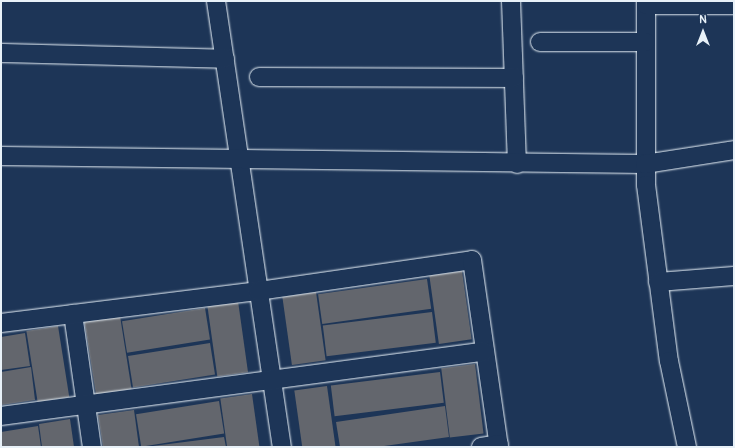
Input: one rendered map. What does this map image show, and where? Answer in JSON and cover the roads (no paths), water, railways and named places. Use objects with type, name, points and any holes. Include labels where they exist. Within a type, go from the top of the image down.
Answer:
[{"type":"street","points":[[216,1],[282,447]]},
{"type":"street","points":[[511,1],[517,164]]},
{"type":"street","points":[[687,447],[669,361],[658,282],[645,164],[646,3],[734,5]]},
{"type":"street","points":[[540,42],[646,42]]},
{"type":"street","points":[[1,53],[225,59]]},
{"type":"street","points":[[259,77],[514,78]]},
{"type":"street","points":[[1,156],[240,161],[645,164],[734,150]]},
{"type":"street","points":[[1,323],[258,290],[472,260],[499,446],[481,447]]},
{"type":"street","points":[[658,282],[734,276]]},
{"type":"street","points":[[72,314],[92,447]]},
{"type":"street","points":[[1,416],[485,351]]}]
